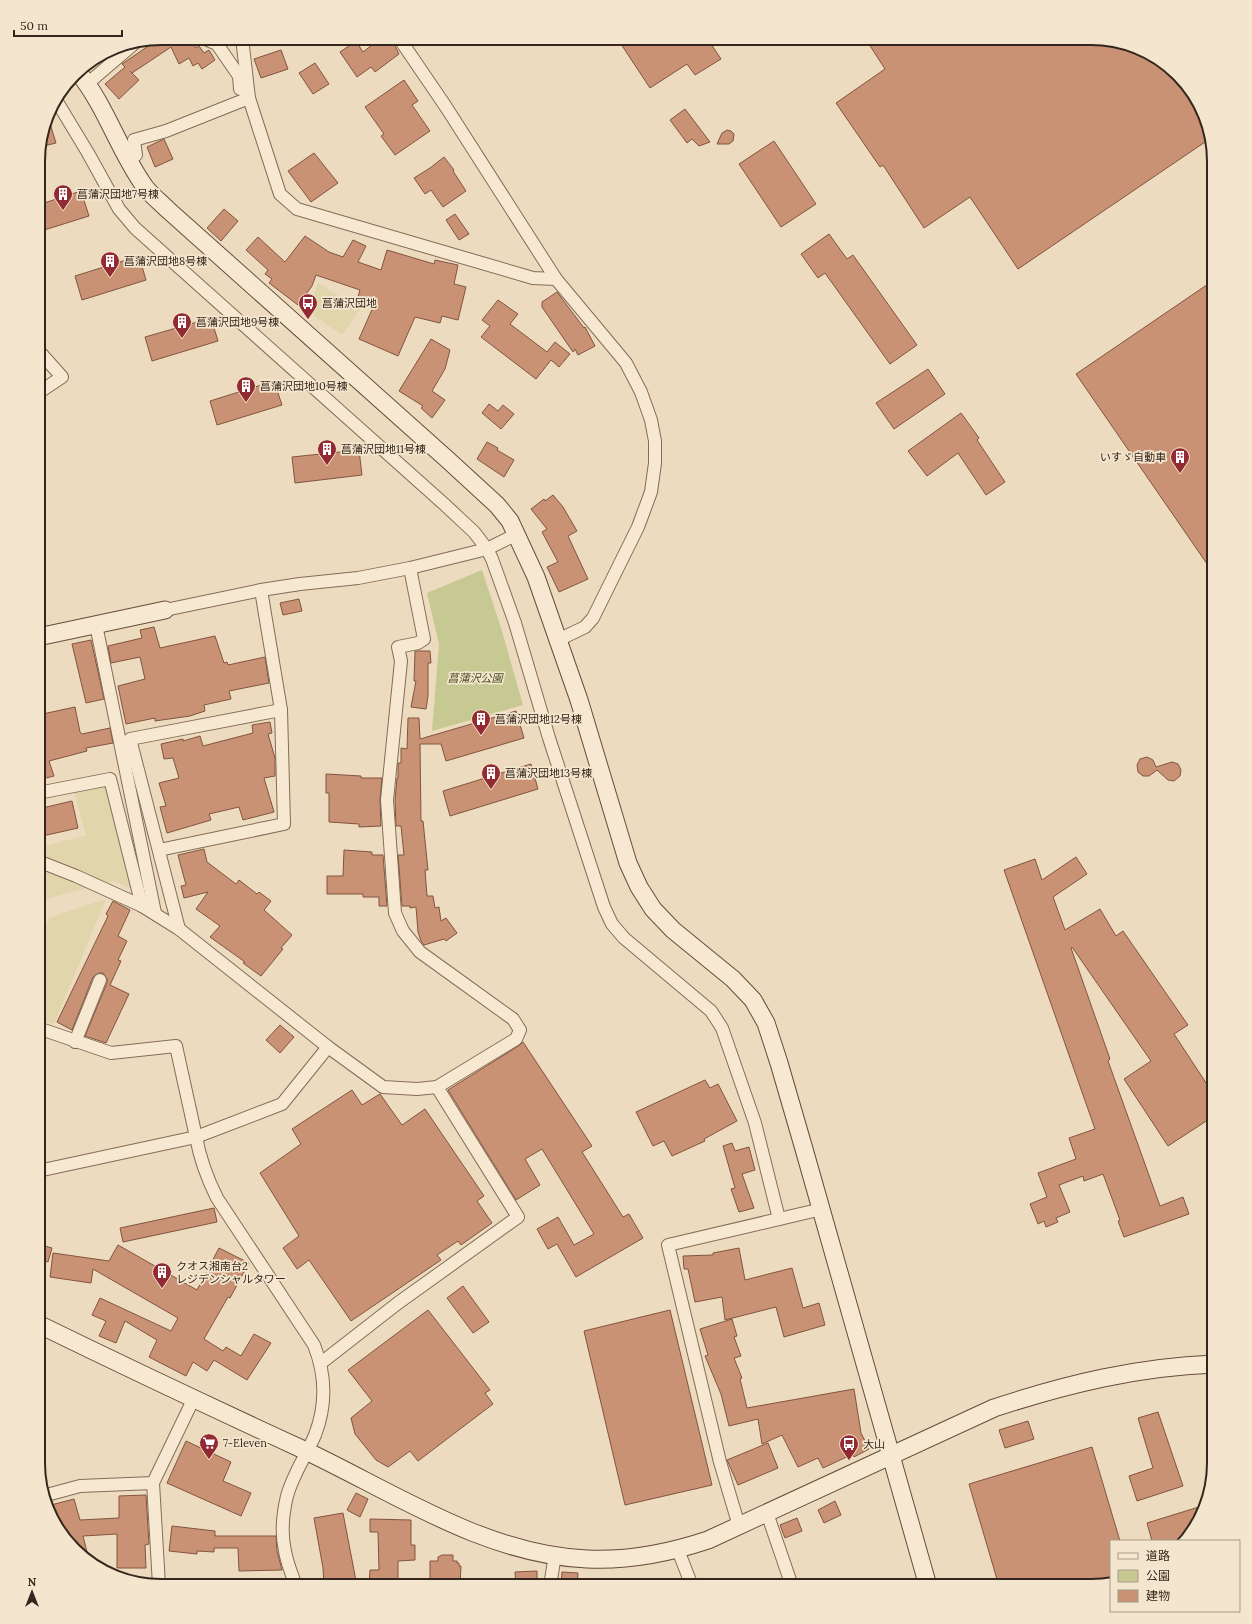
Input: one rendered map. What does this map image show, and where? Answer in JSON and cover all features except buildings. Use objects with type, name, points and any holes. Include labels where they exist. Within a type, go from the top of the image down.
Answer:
[{"type":"street","points":[[218,45],[239,76],[245,100],[280,194],[297,209],[533,278],[556,279]]},
{"type":"street","points":[[242,45],[245,100]]},
{"type":"street","points":[[404,45],[446,107],[556,279],[626,363],[641,392],[651,420],[655,441],[655,463],[651,492],[638,527],[593,618],[585,627],[558,640]]},
{"type":"street","points":[[121,52],[82,78],[146,187],[167,209],[497,505],[510,521],[517,534],[536,577],[579,700],[628,863],[639,887],[653,909],[673,930],[733,979],[753,1000],[766,1023],[780,1063],[926,1579]]},
{"type":"street","points":[[129,160],[136,155],[134,140],[166,131],[245,100]]},
{"type":"street","points":[[60,106],[119,210],[135,228],[444,504],[474,532],[487,549],[515,623],[549,738],[604,908],[612,924],[624,938],[711,1011],[722,1028],[755,1123],[779,1219]]},
{"type":"street","points":[[45,358],[62,377],[45,388]]},
{"type":"street","points":[[45,636],[261,590],[358,578],[410,568],[487,549],[517,534]]},
{"type":"street","points":[[45,864],[76,876],[155,913],[179,929],[328,1047],[383,1087],[417,1089],[437,1086],[516,1039],[520,1030],[513,1020],[420,952],[403,931],[395,912],[388,800],[401,661],[398,647],[418,643],[424,638],[410,568]]},
{"type":"street","points":[[159,850],[284,824],[281,710],[261,590]]},
{"type":"street","points":[[96,625],[155,913]]},
{"type":"street","points":[[179,929],[130,739],[281,710]]},
{"type":"street","points":[[45,792],[110,779],[142,906]]},
{"type":"street","points":[[75,1042],[100,980]]},
{"type":"street","points":[[45,1031],[111,1053],[176,1046],[203,1167],[217,1198],[314,1345],[321,1363],[323,1378],[320,1415],[314,1436],[295,1473],[287,1497],[283,1525],[284,1551],[294,1579]]},
{"type":"street","points":[[45,1169],[196,1137],[282,1104],[328,1047]]},
{"type":"street","points":[[321,1363],[398,1303],[518,1217],[437,1086]]},
{"type":"street","points":[[739,1526],[720,1462],[668,1245],[822,1209]]},
{"type":"street","points":[[45,1327],[193,1400],[306,1451],[456,1525],[524,1549],[555,1556],[587,1559],[634,1558],[678,1550],[708,1540],[994,1408],[1078,1383],[1114,1375],[1207,1365]]},
{"type":"street","points":[[158,1579],[153,1483],[193,1400]]},
{"type":"street","points":[[49,1494],[80,1486],[153,1483]]},
{"type":"street","points":[[767,1513],[790,1579]]},
{"type":"street","points":[[678,1550],[689,1579]]},
{"type":"street","points":[[551,1579],[555,1556]]},
{"type":"shaded area","points":[[318,283],[360,309],[342,335],[309,312]]},
{"type":"shaded area","points":[[107,782],[132,889],[114,881],[45,899],[45,846],[86,835],[73,788]]},
{"type":"shaded area","points":[[106,899],[54,1024],[45,1021],[45,929],[49,918]]},
{"type":"green space","name":"菖蒲沢公園","points":[[482,570],[502,631],[523,705],[432,731],[439,644],[427,593]]},
{"type":"place","name":"菖蒲沢団地7号棟","points":[[63,211]]},
{"type":"place","name":"菖蒲沢団地8号棟","points":[[110,278]]},
{"type":"place","name":"菖蒲沢団地","points":[[308,320]]},
{"type":"place","name":"菖蒲沢団地9号棟","points":[[182,339]]},
{"type":"place","name":"菖蒲沢団地10号棟","points":[[246,403]]},
{"type":"place","name":"菖蒲沢団地11号棟","points":[[327,466]]},
{"type":"place","name":"いすゞ自動車","points":[[1180,474]]},
{"type":"place","name":"菖蒲沢団地12号棟","points":[[481,736]]},
{"type":"place","name":"菖蒲沢団地13号棟","points":[[491,790]]},
{"type":"place","name":"クオス湘南台2 レジデンシャルタワー","points":[[162,1289]]},
{"type":"place","name":"7-Eleven","points":[[209,1460]]},
{"type":"place","name":"大山","points":[[849,1461]]}]
